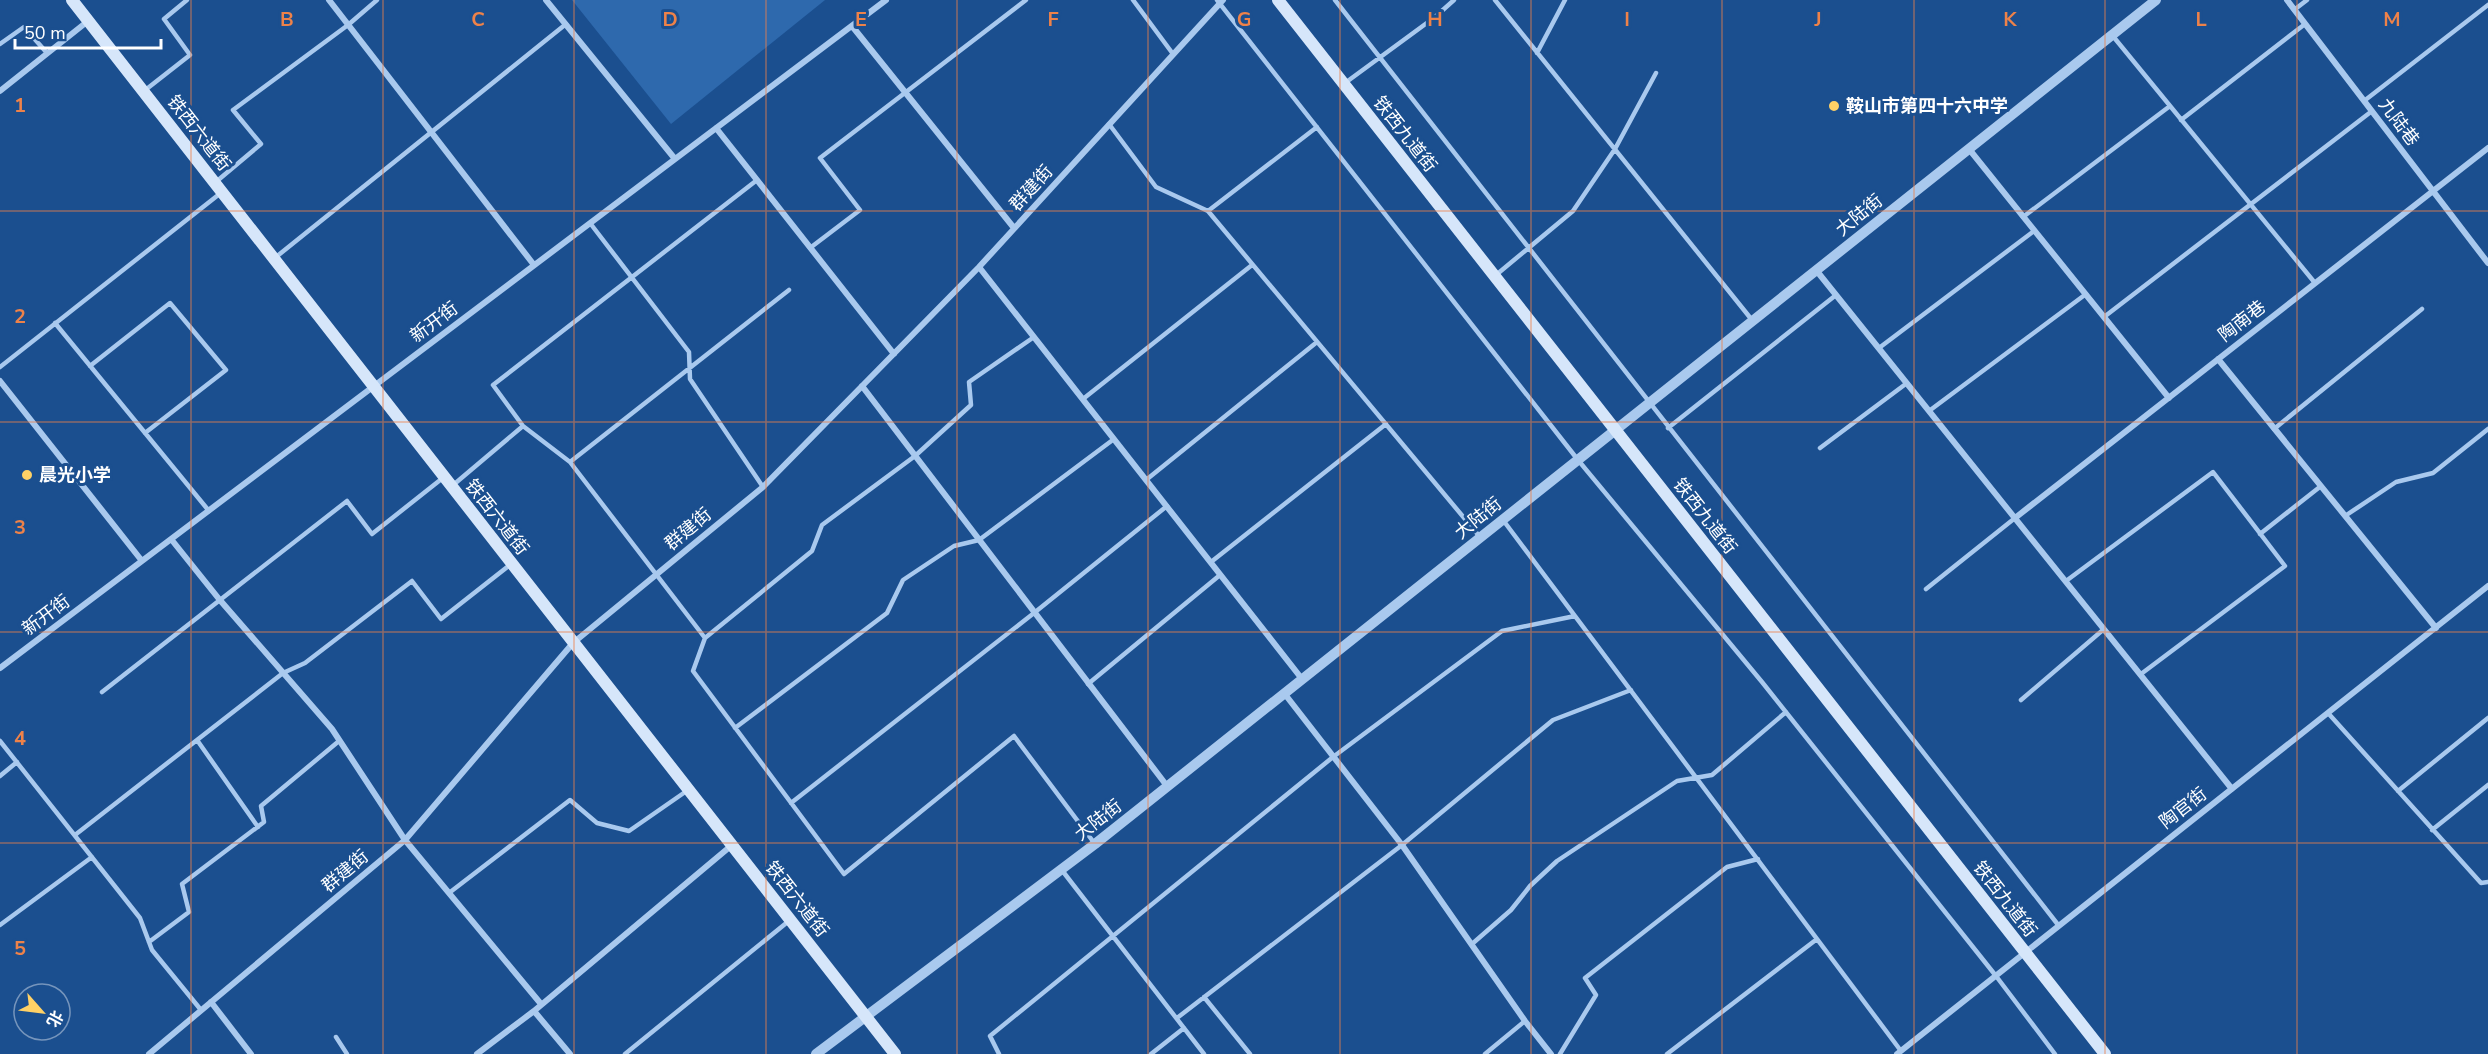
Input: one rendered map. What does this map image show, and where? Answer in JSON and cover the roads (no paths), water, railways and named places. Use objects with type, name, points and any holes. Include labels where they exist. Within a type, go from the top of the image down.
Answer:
[{"type":"main road","name":"铁西六道街","points":[[72,0],[895,1054]]},
{"type":"main road","name":"铁西九道街","points":[[1278,0],[2105,1054]]},
{"type":"street","points":[[329,0],[534,265]]},
{"type":"street","points":[[546,0],[675,159]]},
{"type":"street","name":"新开街","points":[[0,668],[886,0]]},
{"type":"street","name":"大陆街","points":[[816,1054],[1095,844],[2156,0]]},
{"type":"street","name":"九陆巷","points":[[2287,0],[2488,263]]},
{"type":"street","name":"群建街","points":[[149,1054],[405,840],[573,643],[763,487],[979,267],[1220,1]]},
{"type":"street","points":[[0,91],[88,21]]},
{"type":"street","points":[[852,26],[1014,228]]},
{"type":"street","points":[[716,128],[894,354]]},
{"type":"street","name":"陶南巷","points":[[2015,518],[2488,148]]},
{"type":"street","points":[[1969,149],[2169,398]]},
{"type":"street","points":[[979,267],[1302,679]]},
{"type":"street","points":[[1816,270],[2232,789]]},
{"type":"street","points":[[2218,359],[2436,628]]},
{"type":"street","points":[[0,381],[142,561]]},
{"type":"street","points":[[862,386],[1167,786]]},
{"type":"street","points":[[171,539],[339,741],[405,840],[541,1004]]},
{"type":"street","name":"陶官街","points":[[1899,1053],[2488,586]]},
{"type":"street","points":[[1284,693],[1402,845],[1525,1021],[1551,1054]]},
{"type":"street","points":[[477,1054],[534,1011],[732,845]]},
{"type":"street","points":[[211,1002],[251,1054]]},
{"type":"street","points":[[534,1011],[570,1054]]},
{"type":"lane","points":[[143,91],[190,55],[164,19],[187,0]]},
{"type":"lane","points":[[0,367],[218,188],[261,144],[233,110],[348,25],[377,0]]},
{"type":"lane","points":[[810,248],[860,210],[820,158],[1026,0]]},
{"type":"lane","points":[[1133,0],[1173,54]]},
{"type":"lane","points":[[1335,0],[2059,926]]},
{"type":"lane","points":[[1343,84],[1435,17],[1454,0]]},
{"type":"lane","points":[[1494,0],[1753,321]]},
{"type":"lane","points":[[1537,53],[1565,0]]},
{"type":"lane","points":[[2294,10],[2307,0]]},
{"type":"lane","points":[[1220,1],[1578,460],[1786,712],[1996,976],[2055,1054]]},
{"type":"lane","points":[[2364,101],[2488,5]]},
{"type":"lane","points":[[274,259],[566,24]]},
{"type":"lane","points":[[2181,120],[2305,24]]},
{"type":"lane","points":[[0,44],[24,27],[47,53]]},
{"type":"lane","points":[[2112,35],[2315,283]]},
{"type":"lane","points":[[1494,277],[1573,211],[1615,149],[1656,73]]},
{"type":"lane","points":[[2023,216],[2170,106]]},
{"type":"lane","points":[[2104,317],[2372,111]]},
{"type":"lane","points":[[1109,124],[1156,187],[1208,211],[1480,537]]},
{"type":"lane","points":[[1208,211],[1317,127]]},
{"type":"lane","points":[[705,638],[570,462],[523,426],[493,385],[757,180]]},
{"type":"lane","points":[[590,224],[689,352],[690,379],[763,487]]},
{"type":"lane","points":[[1879,348],[2034,231]]},
{"type":"lane","points":[[1083,399],[1252,265]]},
{"type":"lane","points":[[570,462],[789,290]]},
{"type":"lane","points":[[1929,411],[2086,294]]},
{"type":"lane","points":[[1668,428],[1836,295]]},
{"type":"lane","points":[[90,366],[170,303],[226,370],[145,433]]},
{"type":"lane","points":[[2274,429],[2422,309]]},
{"type":"lane","points":[[55,323],[209,511]]},
{"type":"lane","points":[[1034,337],[969,382],[971,405],[915,456],[822,525],[812,551],[705,638],[693,671],[843,874],[1014,736],[1095,844]]},
{"type":"lane","points":[[1146,480],[1317,342]]},
{"type":"lane","points":[[1820,448],[1907,383]]},
{"type":"lane","points":[[1210,562],[1386,424]]},
{"type":"lane","points":[[102,692],[347,501],[372,534],[448,482],[523,426]]},
{"type":"lane","points":[[2345,516],[2396,482],[2433,473],[2488,429]]},
{"type":"lane","points":[[735,728],[887,613],[903,580],[954,546],[979,540],[1114,439]]},
{"type":"lane","points":[[2066,580],[2213,472],[2285,566],[2141,674]]},
{"type":"lane","points":[[2260,534],[2321,486]]},
{"type":"lane","points":[[791,803],[1167,506]]},
{"type":"lane","points":[[1926,589],[2015,518]]},
{"type":"lane","points":[[1502,519],[1758,859],[1899,1053]]},
{"type":"lane","points":[[75,835],[283,673],[305,663],[412,581],[441,619],[511,564]]},
{"type":"lane","points":[[1088,684],[1220,575]]},
{"type":"lane","points":[[999,1054],[990,1036],[1333,757],[1502,631],[1575,616]]},
{"type":"lane","points":[[2021,700],[2104,629]]},
{"type":"lane","points":[[1177,1018],[1402,845],[1553,720],[1631,690]]},
{"type":"lane","points":[[1472,944],[1511,910],[1530,886],[1557,861],[1677,781],[1712,775],[1786,712]]},
{"type":"lane","points":[[2328,713],[2481,883],[2488,882]]},
{"type":"lane","points":[[2398,791],[2488,718]]},
{"type":"lane","points":[[197,740],[258,827]]},
{"type":"lane","points":[[0,741],[140,918],[152,950],[201,1010]]},
{"type":"lane","points":[[150,942],[189,912],[182,884],[264,822],[261,806],[339,741]]},
{"type":"lane","points":[[0,776],[17,762]]},
{"type":"lane","points":[[2432,830],[2488,785]]},
{"type":"lane","points":[[449,893],[570,800],[597,823],[629,831],[688,790]]},
{"type":"lane","points":[[0,925],[92,857]]},
{"type":"lane","points":[[1560,1054],[1596,996],[1585,978],[1727,867],[1758,859]]},
{"type":"lane","points":[[1061,869],[1204,1054]]},
{"type":"lane","points":[[625,1054],[790,920]]},
{"type":"lane","points":[[1666,1054],[1817,939]]},
{"type":"lane","points":[[1204,997],[1250,1054]]},
{"type":"lane","points":[[1485,1054],[1525,1021]]},
{"type":"lane","points":[[1151,1054],[1184,1028]]},
{"type":"lane","points":[[336,1037],[347,1054]]},
{"type":"place","name":"鞍山市第四十六中学","points":[[1834,106]]},
{"type":"place","name":"晨光小学","points":[[27,475]]}]
